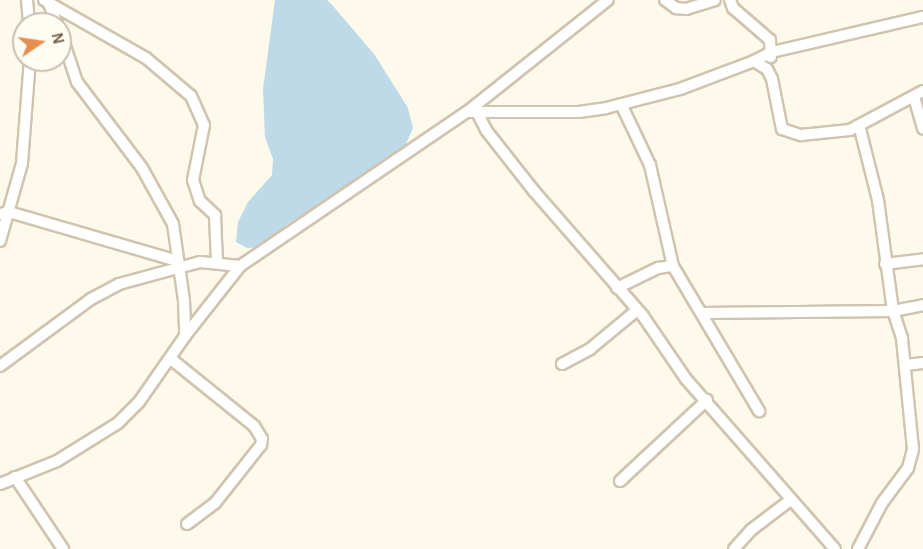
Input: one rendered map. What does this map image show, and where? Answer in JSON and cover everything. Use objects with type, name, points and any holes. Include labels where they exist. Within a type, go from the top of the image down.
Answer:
[{"type":"street","points":[[63,549],[5,478],[57,461],[118,423],[140,402],[185,336],[240,266],[472,112],[608,0]]},
{"type":"street","points":[[665,0],[676,8],[686,9],[715,0]]},
{"type":"street","points":[[730,0],[734,8],[770,40],[772,52],[767,69],[782,129],[801,135],[850,130],[918,94],[923,129]]},
{"type":"street","points":[[45,1],[146,58],[191,96],[204,125],[194,180],[200,201],[215,215],[217,262]]},
{"type":"street","points":[[472,112],[579,112],[621,104],[680,89],[772,52],[923,17]]},
{"type":"street","points":[[754,60],[767,69]]},
{"type":"street","points":[[72,65],[78,82],[142,168],[168,210],[179,265],[185,336]]},
{"type":"street","points":[[0,241],[5,213],[22,163],[29,72]]},
{"type":"street","points":[[621,104],[650,165],[673,266],[703,313],[740,383],[759,411]]},
{"type":"street","points":[[472,112],[637,310],[658,344],[789,501],[835,549]]},
{"type":"street","points":[[858,549],[882,503],[908,468],[918,449],[906,365],[885,264],[878,200],[859,125]]},
{"type":"street","points":[[5,213],[179,265]]},
{"type":"street","points":[[885,264],[923,260]]},
{"type":"street","points":[[0,366],[91,299],[119,284],[165,274],[179,265],[217,262],[240,266]]},
{"type":"street","points":[[617,288],[658,268],[673,266]]},
{"type":"street","points":[[165,274],[192,308],[205,311]]},
{"type":"street","points":[[703,313],[893,311],[923,305]]},
{"type":"street","points":[[562,364],[590,349],[637,310]]},
{"type":"street","points":[[171,358],[254,426],[262,439],[261,445],[214,503],[187,524]]},
{"type":"street","points":[[906,365],[923,363]]},
{"type":"street","points":[[620,481],[707,400]]},
{"type":"street","points":[[734,549],[751,530],[789,501]]},
{"type":"water","points":[[275,0],[327,0],[374,54],[408,108],[413,128],[405,146],[385,164],[289,223],[259,247],[247,248],[236,242],[238,222],[248,202],[272,175],[273,159],[265,137],[263,89]]}]
